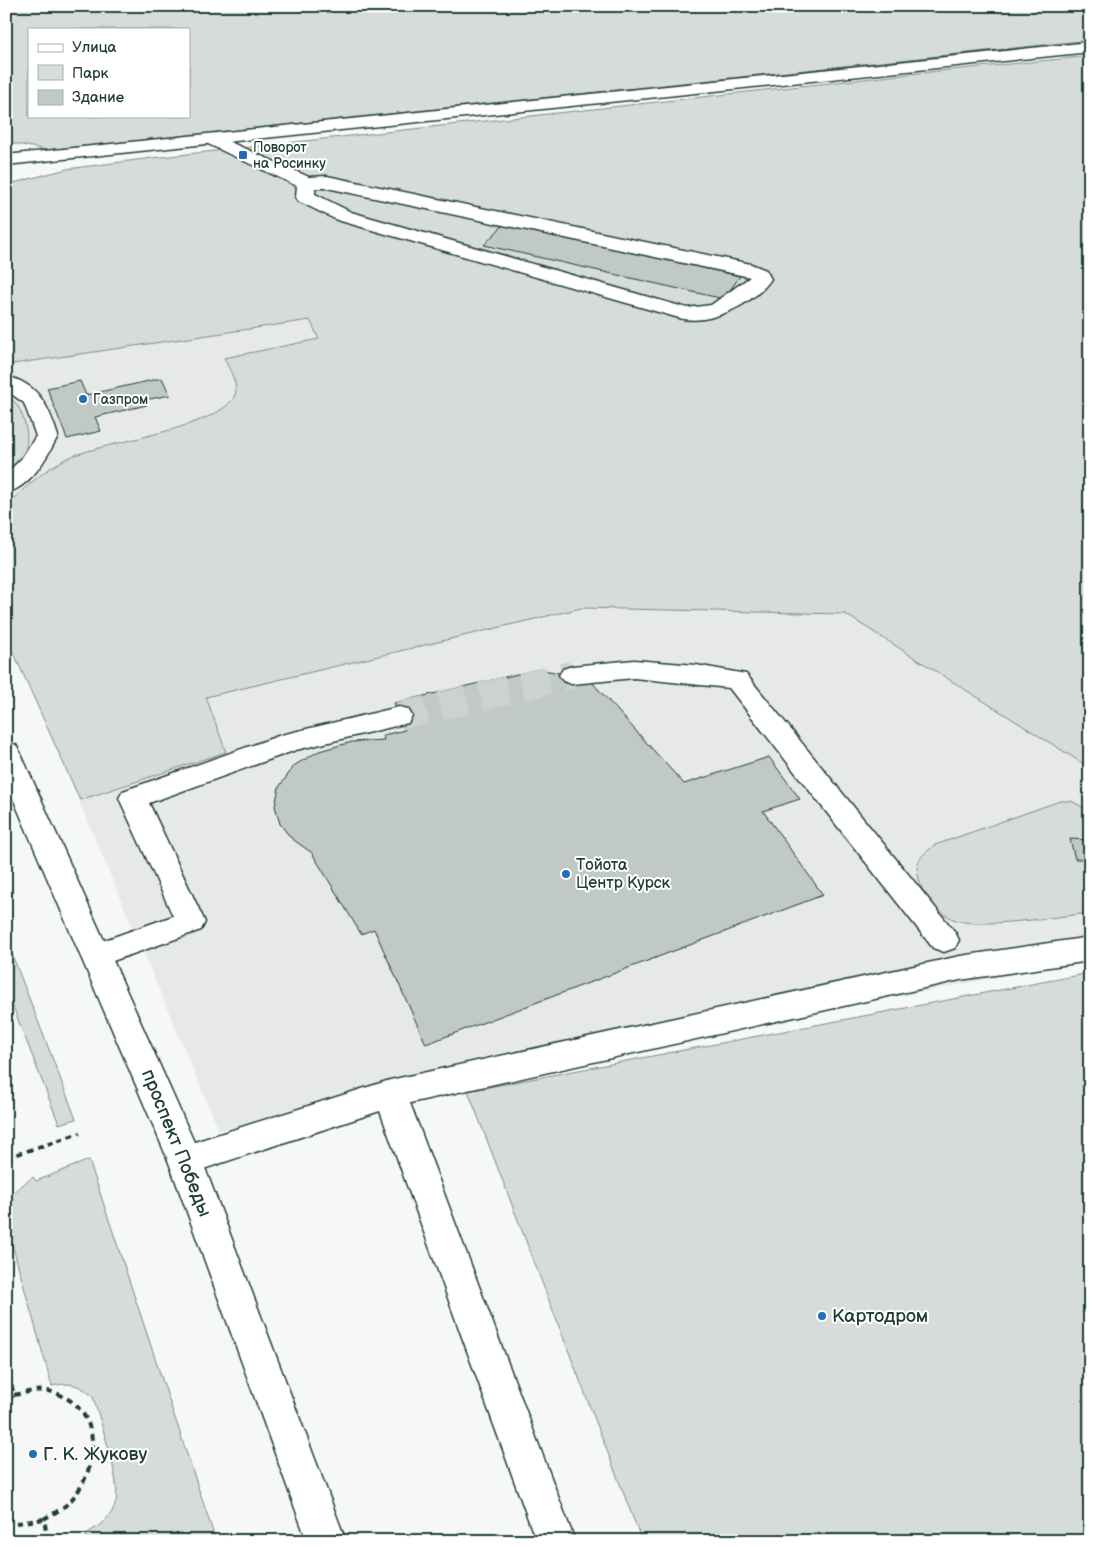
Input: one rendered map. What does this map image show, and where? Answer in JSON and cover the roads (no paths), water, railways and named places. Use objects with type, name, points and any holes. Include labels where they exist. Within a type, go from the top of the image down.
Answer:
[{"type":"main road","points":[[6,160],[1090,47]]},
{"type":"main road","points":[[212,139],[306,184],[327,182],[751,270],[758,274],[761,279],[718,311],[704,315],[686,314],[344,216],[305,197],[306,184]]},
{"type":"main road","points":[[6,382],[17,386],[34,399],[47,436],[36,457],[22,474],[6,486]]},
{"type":"main road","points":[[572,675],[592,671],[659,669],[737,680],[944,940]]},
{"type":"main road","points":[[96,954],[190,922],[133,798],[291,742],[399,716]]},
{"type":"main road","name":"проспект Победы","points":[[6,752],[42,830],[185,1160],[327,1541]]},
{"type":"main road","points":[[6,797],[42,830]]},
{"type":"main road","points":[[185,1160],[390,1094],[960,968],[1090,949]]},
{"type":"main road","points":[[390,1094],[556,1541]]},
{"type":"tunnel","points":[[399,716],[572,675]]},
{"type":"place","name":"Поворот на Росинку","points":[[243,155]]},
{"type":"place","name":"Газпром","points":[[83,399]]},
{"type":"place","name":"Тойота Центр Курск","points":[[566,874]]},
{"type":"place","name":"Картодром","points":[[822,1316]]},
{"type":"place","name":"Г. К. Жукову","points":[[33,1454]]}]
